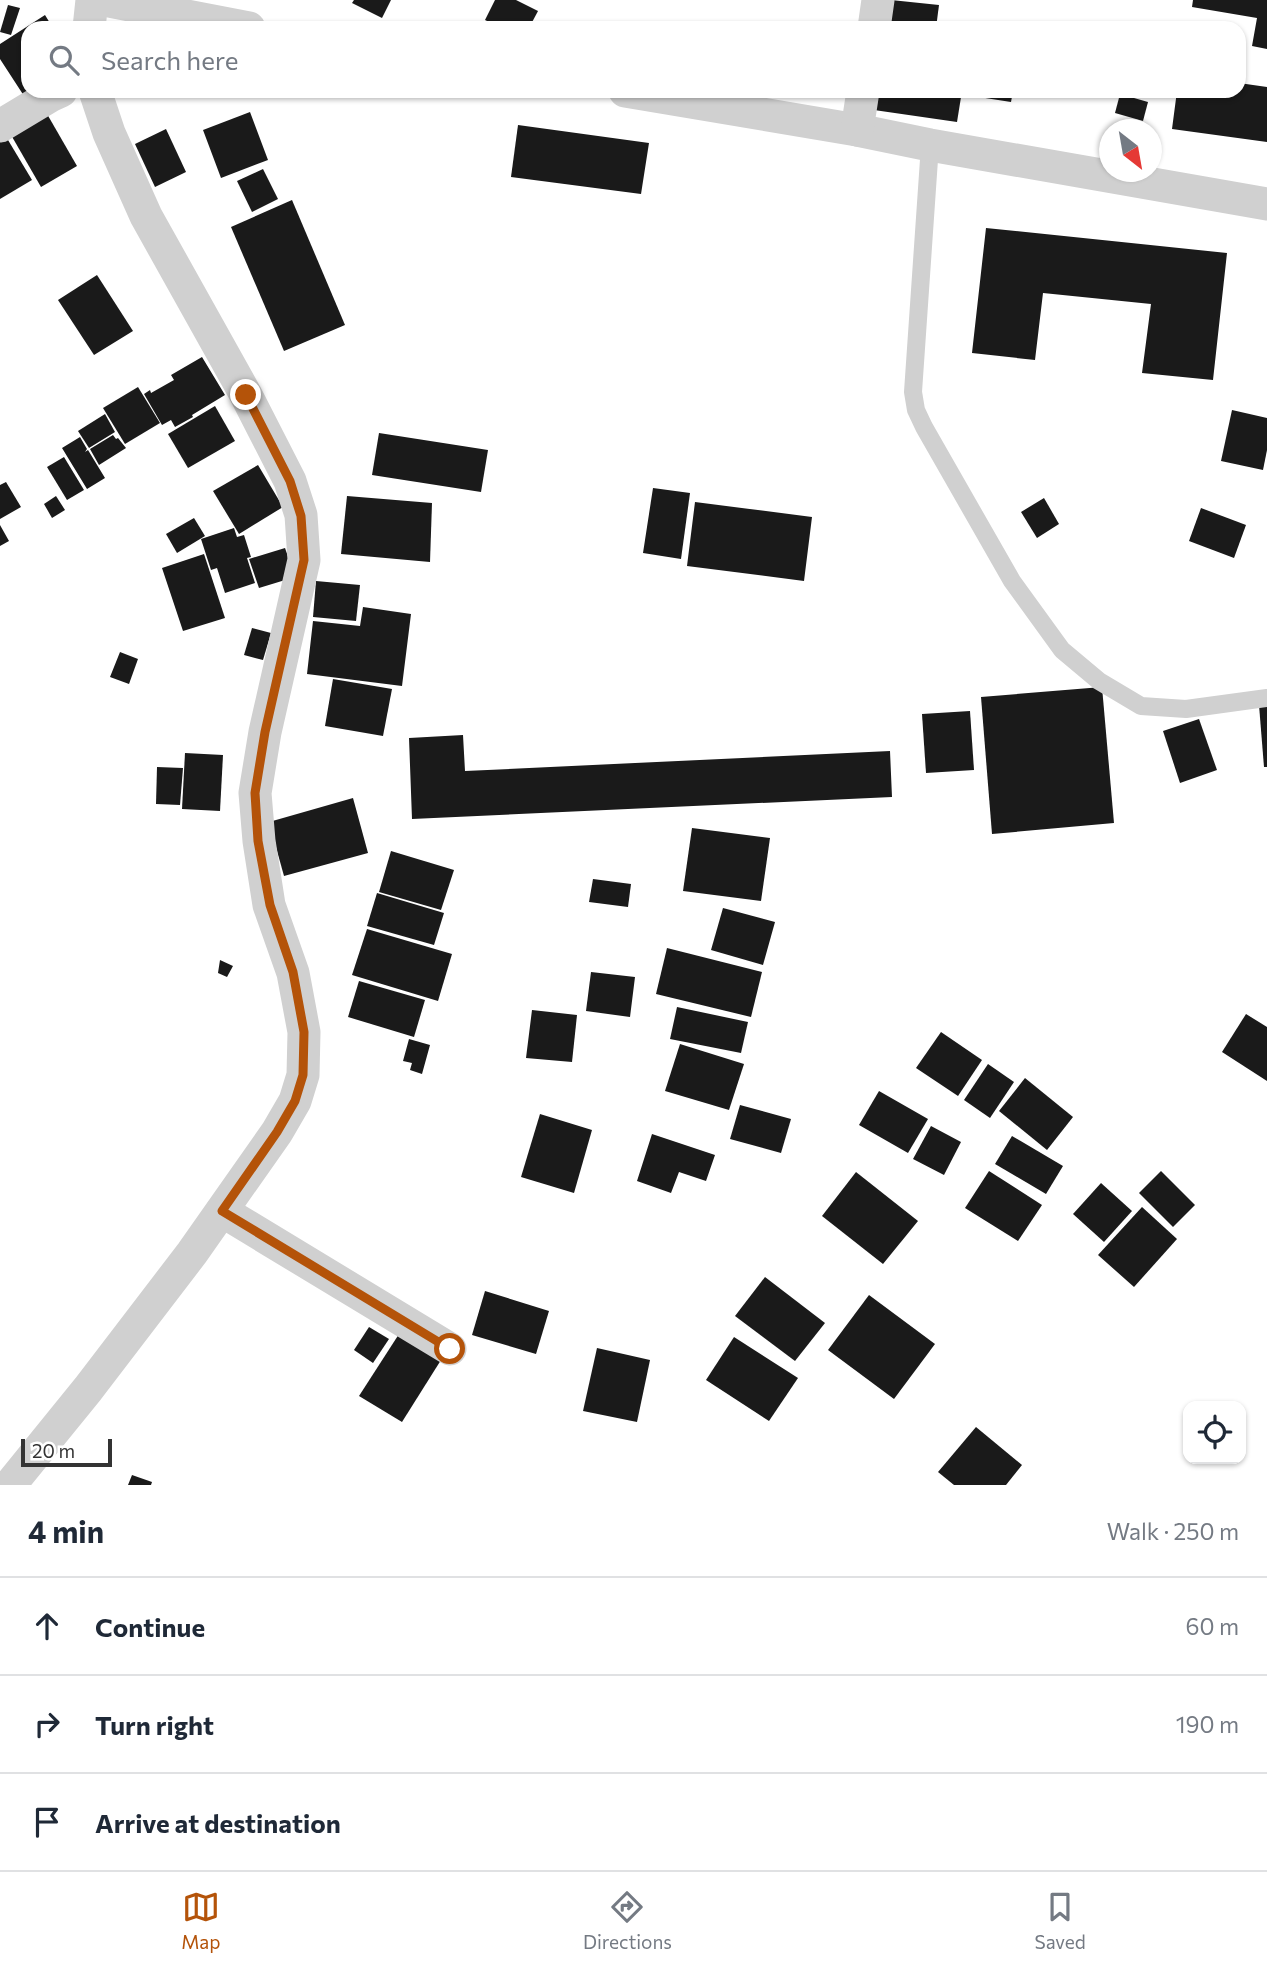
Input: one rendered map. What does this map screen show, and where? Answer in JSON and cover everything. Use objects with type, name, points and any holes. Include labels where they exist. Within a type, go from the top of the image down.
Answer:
[{"type":"street","points":[[90,21],[92,0]]},
{"type":"street","points":[[104,0],[213,21]]},
{"type":"street","points":[[874,21],[878,0]]},
{"type":"street","points":[[0,126],[47,98]]},
{"type":"street","points":[[10,1485],[88,1390],[192,1253],[277,1132],[295,1101],[303,1075],[304,1032],[293,972],[270,905],[258,841],[255,793],[265,732],[304,560],[301,516],[290,481],[246,395],[146,216],[109,133],[98,98]]},
{"type":"street","points":[[667,98],[1267,204]]},
{"type":"street","points":[[857,130],[862,98]]},
{"type":"street","points":[[222,1211],[450,1349]]},
{"type":"lane","points":[[930,145],[912,392],[924,427],[1012,581],[1062,650],[1099,681],[1141,706],[1186,709],[1267,698]]},
{"type":"building","points":[[354,0],[391,0],[382,18],[352,3]]},
{"type":"building","points":[[495,0],[516,0],[538,11],[533,21],[485,20]]},
{"type":"building","points":[[891,0],[939,5],[937,21],[888,21]]},
{"type":"building","points":[[1193,0],[1267,0],[1267,49],[1252,46],[1257,18],[1192,7]]},
{"type":"building","points":[[8,5],[20,8],[11,35],[0,32]]},
{"type":"building","points":[[45,15],[49,21],[36,21]]},
{"type":"building","points":[[21,30],[21,91],[0,59],[0,44]]},
{"type":"building","points":[[1246,84],[1267,87],[1267,142],[1172,129],[1176,98],[1246,98]]},
{"type":"building","points":[[876,98],[961,98],[957,122],[874,110]]},
{"type":"building","points":[[985,98],[1012,98],[1011,102]]},
{"type":"building","points":[[1119,98],[1148,102],[1144,119],[1115,113]]},
{"type":"building","points":[[43,107],[77,166],[41,187],[7,128]]},
{"type":"building","points":[[250,112],[268,160],[221,178],[203,130]]},
{"type":"building","points":[[518,125],[649,143],[641,194],[511,177]]},
{"type":"building","points":[[166,129],[186,172],[155,187],[135,144]]},
{"type":"building","points":[[2,130],[32,180],[0,199],[0,132]]},
{"type":"building","points":[[263,169],[278,199],[252,212],[237,181]]},
{"type":"building","points":[[292,200],[345,325],[284,351],[231,227]]},
{"type":"building","points":[[986,228],[1227,253],[1213,380],[1142,373],[1151,304],[1043,293],[1035,360],[972,353]]},
{"type":"building","points":[[97,275],[133,331],[94,355],[58,300]]},
{"type":"building","points":[[202,357],[225,395],[175,427],[171,420],[162,425],[144,394],[174,380],[171,375]]},
{"type":"building","points":[[138,387],[160,423],[125,444],[103,408]]},
{"type":"building","points":[[215,406],[235,441],[188,468],[168,434]]},
{"type":"building","points":[[1232,410],[1267,418],[1267,450],[1263,470],[1221,461]]},
{"type":"building","points":[[105,414],[115,432],[89,448],[78,431]]},
{"type":"building","points":[[379,433],[488,450],[481,492],[372,475]]},
{"type":"building","points":[[113,435],[126,448],[99,465],[90,449]]},
{"type":"building","points":[[80,437],[87,449],[85,452],[88,450],[105,478],[87,489],[62,448]]},
{"type":"building","points":[[64,457],[84,490],[67,500],[47,467]]},
{"type":"building","points":[[258,465],[283,507],[239,534],[213,491]]},
{"type":"building","points":[[6,482],[21,507],[0,519],[0,485]]},
{"type":"building","points":[[653,488],[690,493],[681,559],[643,553]]},
{"type":"building","points":[[56,496],[65,510],[52,518],[44,504]]},
{"type":"building","points":[[347,496],[432,503],[430,562],[341,554]]},
{"type":"building","points":[[1044,498],[1059,524],[1037,538],[1021,512]]},
{"type":"building","points":[[695,502],[812,517],[804,581],[687,566]]},
{"type":"building","points":[[1201,508],[1246,525],[1234,558],[1189,541]]},
{"type":"building","points":[[194,518],[205,536],[177,553],[166,534]]},
{"type":"building","points":[[0,525],[9,541],[0,546]]},
{"type":"building","points":[[234,528],[237,537],[244,535],[251,557],[247,558],[255,583],[225,593],[217,568],[211,570],[201,539]]},
{"type":"building","points":[[285,548],[295,577],[259,588],[249,559]]},
{"type":"building","points":[[204,554],[225,618],[183,631],[162,568]]},
{"type":"building","points":[[316,581],[360,585],[356,621],[313,617]]},
{"type":"building","points":[[363,607],[411,614],[402,686],[307,674],[313,621],[360,626]]},
{"type":"building","points":[[252,628],[271,633],[263,660],[244,655]]},
{"type":"building","points":[[120,652],[138,659],[129,684],[110,677]]},
{"type":"building","points":[[333,679],[392,689],[383,736],[325,726]]},
{"type":"building","points":[[1102,687],[1114,823],[992,834],[981,697]]},
{"type":"building","points":[[1267,704],[1267,767],[1264,767],[1259,705]]},
{"type":"building","points":[[970,711],[974,770],[926,773],[922,714]]},
{"type":"building","points":[[1199,719],[1217,770],[1180,783],[1163,731]]},
{"type":"building","points":[[463,735],[465,771],[890,751],[892,797],[412,819],[409,738]]},
{"type":"building","points":[[185,753],[223,755],[220,811],[182,809]]},
{"type":"building","points":[[157,767],[183,768],[180,805],[156,804]]},
{"type":"building","points":[[353,798],[368,853],[284,876],[269,822]]},
{"type":"building","points":[[692,828],[770,838],[761,901],[683,891]]},
{"type":"building","points":[[391,851],[454,870],[441,910],[379,892]]},
{"type":"building","points":[[593,879],[631,884],[628,907],[589,902]]},
{"type":"building","points":[[377,893],[444,913],[434,945],[367,926]]},
{"type":"building","points":[[723,908],[775,922],[763,965],[711,950]]},
{"type":"building","points":[[367,929],[452,954],[438,1001],[352,975]]},
{"type":"building","points":[[667,948],[762,972],[751,1017],[656,994]]},
{"type":"building","points":[[220,960],[233,966],[227,977],[218,973]]},
{"type":"building","points":[[591,972],[635,977],[630,1017],[586,1011]]},
{"type":"building","points":[[359,981],[425,1000],[414,1037],[348,1017]]},
{"type":"building","points":[[677,1007],[748,1022],[741,1053],[670,1039]]},
{"type":"building","points":[[532,1010],[577,1015],[572,1062],[526,1058]]},
{"type":"building","points":[[1246,1014],[1267,1027],[1267,1081],[1222,1052]]},
{"type":"building","points":[[941,1032],[982,1060],[958,1096],[916,1068]]},
{"type":"building","points":[[409,1039],[430,1045],[422,1074],[410,1070],[412,1063],[403,1061]]},
{"type":"building","points":[[680,1044],[744,1064],[729,1110],[665,1091]]},
{"type":"building","points":[[988,1064],[1014,1082],[990,1118],[964,1100]]},
{"type":"building","points":[[1025,1078],[1073,1117],[1047,1150],[999,1111]]},
{"type":"building","points":[[879,1091],[928,1119],[908,1153],[859,1125]]},
{"type":"building","points":[[740,1105],[791,1119],[781,1153],[730,1139]]},
{"type":"building","points":[[540,1114],[592,1130],[574,1193],[521,1177]]},
{"type":"building","points":[[931,1126],[961,1142],[944,1175],[913,1159]]},
{"type":"building","points":[[652,1134],[715,1155],[706,1181],[679,1172],[671,1193],[637,1181]]},
{"type":"building","points":[[1012,1136],[1063,1166],[1046,1194],[995,1164]]},
{"type":"building","points":[[989,1171],[1042,1205],[1018,1241],[965,1208]]},
{"type":"building","points":[[1161,1171],[1195,1205],[1173,1227],[1139,1193]]},
{"type":"building","points":[[856,1172],[918,1221],[883,1264],[822,1216]]},
{"type":"building","points":[[1101,1183],[1132,1211],[1104,1242],[1073,1214]]},
{"type":"building","points":[[1142,1207],[1177,1239],[1134,1287],[1098,1255]]},
{"type":"building","points":[[765,1277],[825,1323],[795,1361],[735,1316]]},
{"type":"building","points":[[485,1291],[549,1311],[536,1354],[472,1335]]},
{"type":"building","points":[[869,1295],[935,1344],[894,1399],[828,1350]]},
{"type":"building","points":[[369,1327],[389,1339],[373,1363],[354,1350]]},
{"type":"building","points":[[399,1334],[441,1360],[402,1422],[359,1396]]},
{"type":"building","points":[[734,1337],[798,1378],[769,1421],[706,1380]]},
{"type":"building","points":[[597,1348],[650,1360],[637,1422],[583,1411]]},
{"type":"building","points":[[976,1427],[1022,1465],[1006,1485],[954,1485],[938,1472]]},
{"type":"building","points":[[132,1475],[152,1482],[151,1485],[128,1485]]},
{"type":"route","points":[[246,395],[290,481],[301,516],[304,560],[265,732],[255,793],[258,841],[270,905],[293,972],[304,1032],[303,1075],[295,1101],[277,1132],[222,1211],[450,1349]]}]
